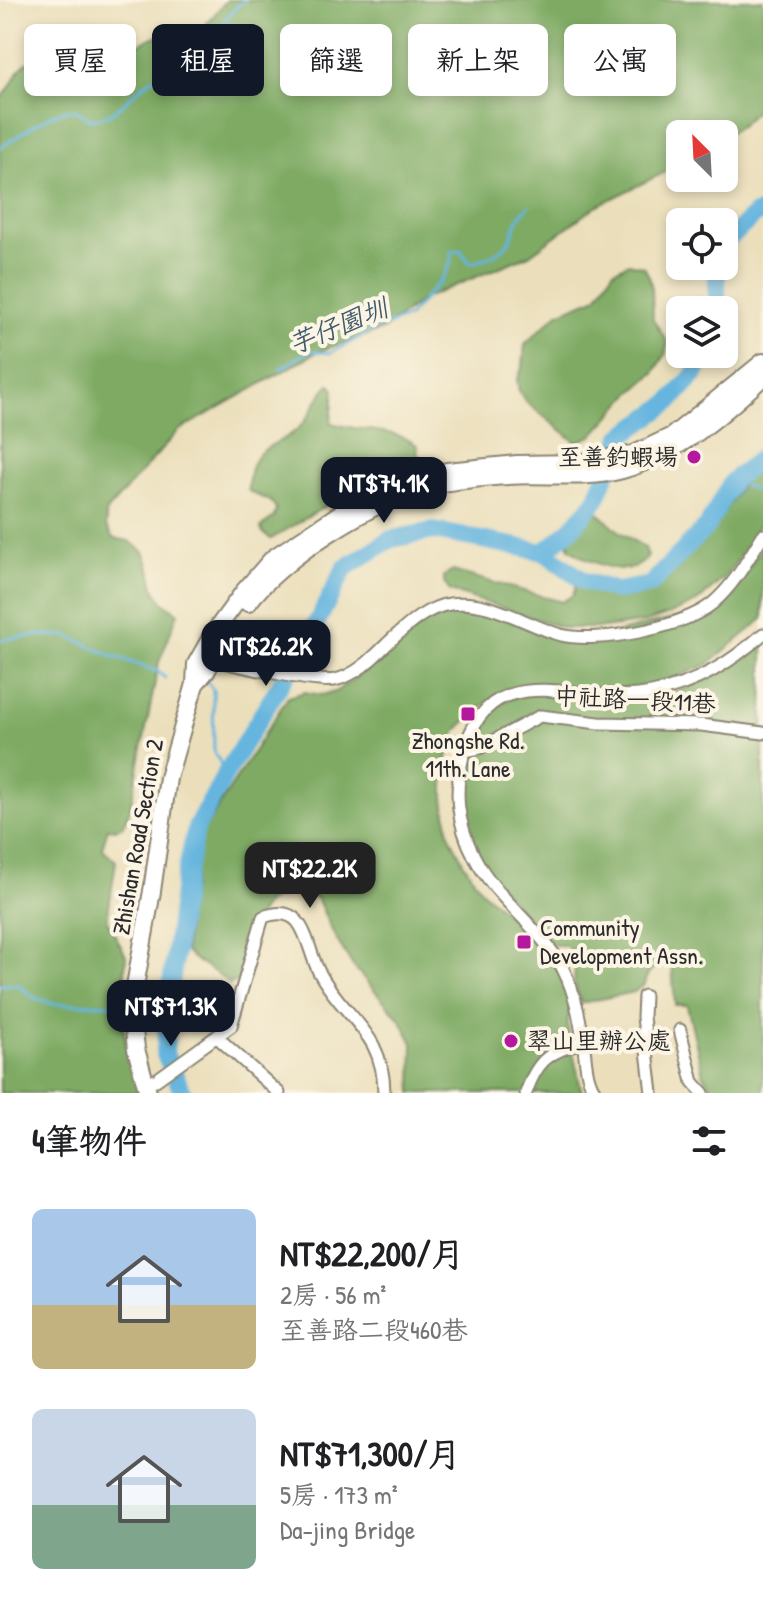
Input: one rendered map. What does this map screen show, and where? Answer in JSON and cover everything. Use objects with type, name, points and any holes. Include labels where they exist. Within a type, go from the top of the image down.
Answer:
[{"type":"street","points":[[619,464],[672,436],[763,362]]},
{"type":"street","points":[[619,464],[647,461],[681,444],[763,377]]},
{"type":"street","name":"Zhishan Road Section 2","points":[[150,1085],[136,1049],[133,1020],[135,986],[168,778],[195,684],[212,658],[213,634],[245,590],[273,558],[333,517],[386,488],[447,471],[517,464],[594,469],[619,464]]},
{"type":"street","points":[[212,658],[315,680],[334,681],[367,663],[409,624],[430,610],[449,604],[471,604],[491,609],[564,636],[625,634],[690,616],[711,605],[736,579],[763,535]]},
{"type":"street","points":[[596,1093],[588,1076],[574,994],[559,962],[488,878],[463,834],[457,805],[457,779],[471,727],[491,703],[516,691],[547,689],[618,696],[648,694],[701,679],[739,655],[763,634]]},
{"type":"street","name":"中社路一段11巷","points":[[464,751],[480,748],[540,716],[599,723],[760,729]]},
{"type":"street","points":[[150,1085],[231,1026],[263,917],[273,913],[289,915],[299,923],[319,973],[374,1042],[384,1072],[384,1093]]},
{"type":"street","points":[[644,996],[652,1093]]},
{"type":"street","points":[[680,1030],[693,1082],[703,1093]]},
{"type":"street","points":[[217,1037],[279,1093]]},
{"type":"street","points":[[526,1093],[531,1077],[549,1053],[584,1041]]},
{"type":"green space","points":[[227,0],[763,0],[763,104],[738,127],[738,120],[666,120],[666,172],[596,206],[529,255],[425,298],[382,330],[319,351],[178,431],[106,512],[106,526],[113,538],[129,541],[144,552],[156,592],[178,613],[159,662],[130,809],[123,826],[108,828],[102,848],[116,861],[107,920],[126,956],[122,1020],[130,1066],[141,1093],[0,1093],[0,99],[24,65],[24,96],[136,96],[136,46],[152,38],[152,96],[264,96],[264,24],[207,23]]},
{"type":"green space","points":[[629,263],[644,267],[652,289],[653,319],[666,340],[666,351],[654,373],[592,436],[576,442],[526,402],[517,380],[523,366],[525,344],[558,313],[597,297],[613,271]]},
{"type":"green space","points":[[330,384],[334,390],[331,423],[409,440],[418,446],[417,454],[429,465],[423,470],[354,489],[271,539],[262,532],[261,527],[274,517],[276,509],[270,501],[248,490],[254,461],[268,447],[296,431]]},
{"type":"green space","points":[[763,460],[763,517],[740,557],[725,577],[697,602],[670,614],[646,622],[603,628],[564,628],[450,591],[444,583],[444,576],[453,571],[562,602],[573,595],[576,585],[626,593],[648,589],[661,580],[710,529],[749,474]]},
{"type":"green space","points":[[594,509],[620,532],[645,548],[648,556],[641,564],[621,569],[610,567],[569,548],[569,537]]},
{"type":"green space","points":[[763,544],[763,619],[707,665],[656,685],[598,690],[524,687],[503,692],[478,709],[457,730],[450,746],[444,770],[449,834],[481,890],[537,941],[561,974],[571,1005],[567,1024],[582,1093],[412,1093],[413,1043],[400,1019],[353,966],[317,898],[296,893],[280,895],[268,903],[253,929],[239,981],[229,984],[185,951],[201,834],[288,697],[305,692],[321,695],[335,692],[376,663],[432,615],[449,609],[473,608],[562,639],[583,641],[709,610],[739,583]]},
{"type":"green space","points":[[763,641],[763,1093],[715,1093],[703,1074],[687,1005],[675,1005],[672,966],[667,963],[654,968],[644,985],[634,992],[581,1003],[574,981],[576,953],[564,945],[553,945],[511,900],[478,854],[468,829],[463,803],[464,773],[480,726],[490,712],[503,702],[536,694],[590,700],[640,699],[662,695],[703,681]]},
{"type":"waterway","points":[[0,148],[57,113],[73,110],[89,119],[99,118],[115,111],[151,80],[191,70],[203,57],[226,19],[245,0]]},
{"type":"waterway","name":"芋仔園圳","points":[[280,369],[310,351],[330,353],[374,330],[408,317],[442,279],[451,262],[451,252],[460,250],[470,263],[498,252],[507,245],[518,220],[529,206]]},
{"type":"waterway","points":[[738,230],[756,214],[763,212]]},
{"type":"waterway","points":[[717,280],[717,296]]},
{"type":"waterway","points":[[544,552],[572,528],[596,500],[622,436],[669,403],[698,368]]},
{"type":"waterway","points":[[183,1093],[165,1054],[184,884],[196,828],[307,641],[345,568],[391,539],[434,531],[544,552],[584,581],[617,591],[650,585],[707,526],[733,480],[763,456]]},
{"type":"waterway","points":[[733,480],[763,494]]},
{"type":"waterway","points":[[0,640],[36,635],[68,636],[157,671],[165,678]]},
{"type":"waterway","points":[[207,681],[213,690],[214,752],[226,773]]},
{"type":"waterway","points":[[0,985],[18,985],[35,998],[54,1004],[126,1004]]},
{"type":"waterway","points":[[141,1008],[167,1015]]},
{"type":"place","name":"至善釣蝦場","points":[[694,457]]},
{"type":"place","name":"Zhongshe Rd. 11th. Lane","points":[[468,714]]},
{"type":"place","name":"Community Development Assn.","points":[[524,942]]},
{"type":"place","name":"翠山里辦公處","points":[[511,1041]]}]
